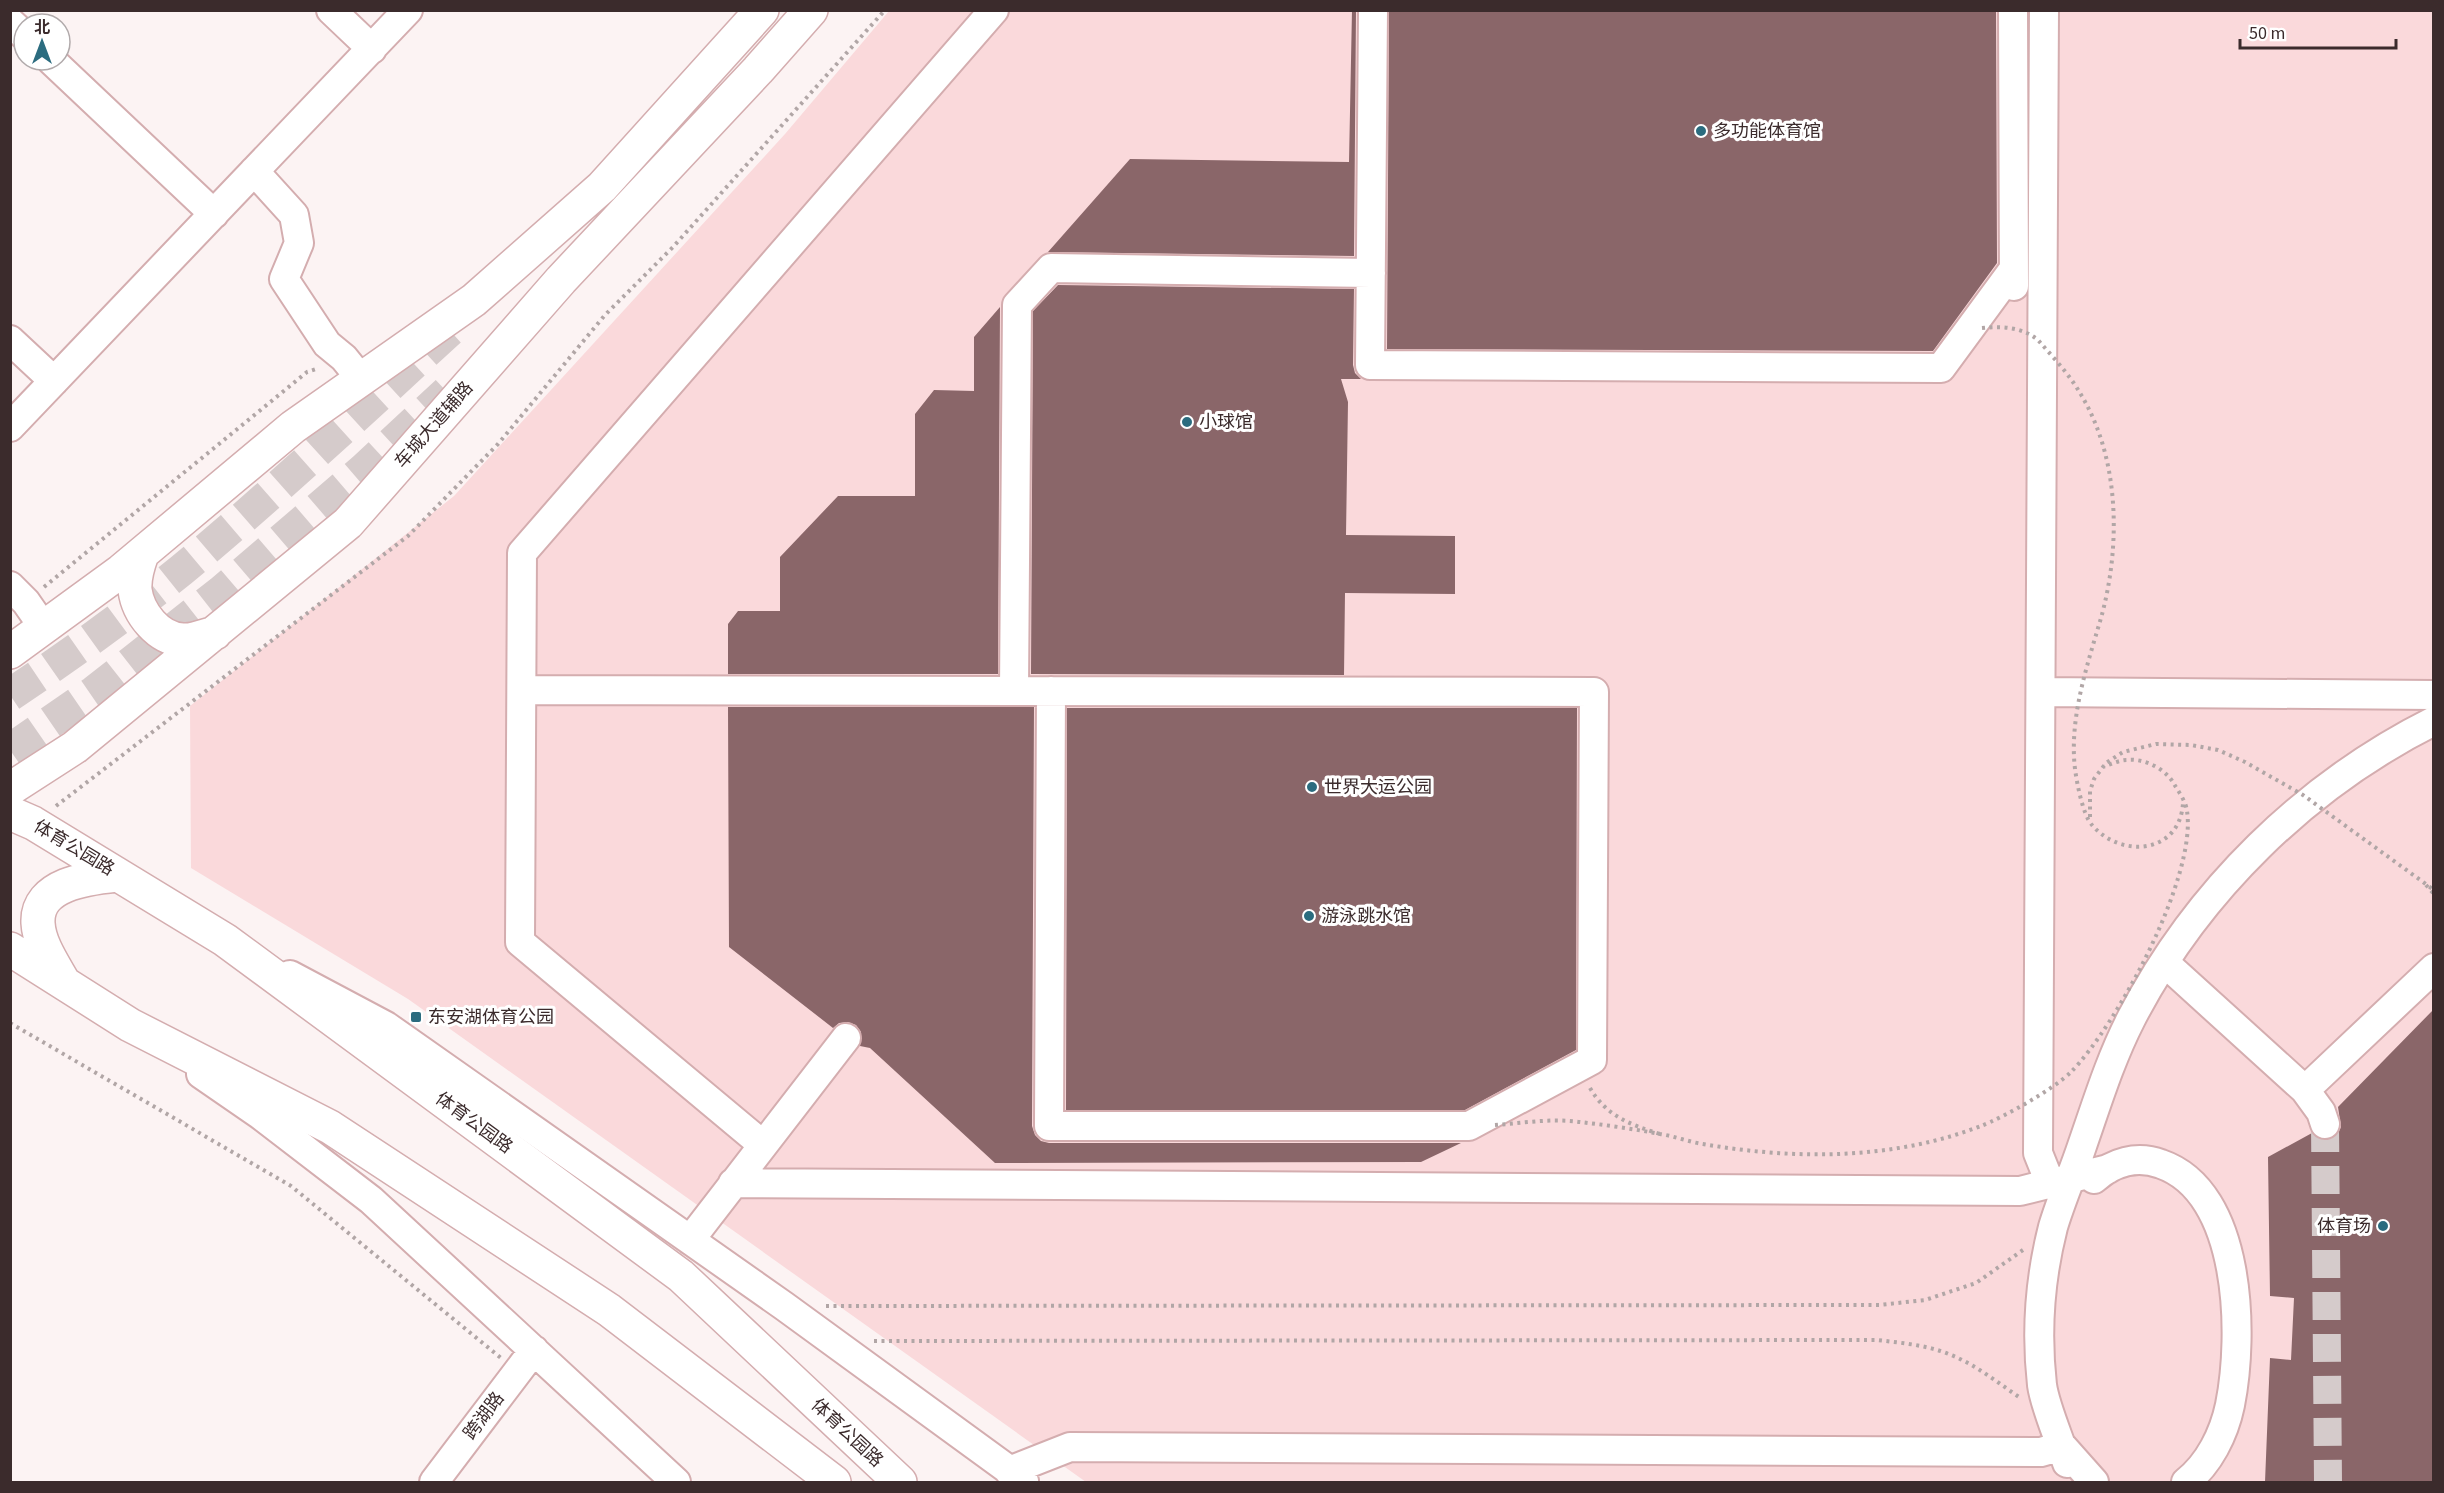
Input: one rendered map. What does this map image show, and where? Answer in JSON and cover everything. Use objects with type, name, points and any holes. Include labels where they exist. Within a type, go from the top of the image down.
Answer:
[{"type":"main road","points":[[10,652],[27,605],[142,554],[293,427],[352,369],[474,300],[602,188],[762,10]]},
{"type":"main road","name":"车城大道辅路","points":[[10,789],[75,747],[348,523],[561,280],[758,70],[811,10]]},
{"type":"main road","points":[[142,554],[136,574],[135,591],[150,624],[162,633],[184,640],[215,633]]},
{"type":"main road","name":"体育公园路","points":[[22,818],[225,940],[681,1276],[900,1482]]},
{"type":"main road","points":[[64,983],[42,939],[38,921],[42,905],[56,890],[85,878],[118,875]]},
{"type":"main road","points":[[10,949],[130,1025],[330,1127],[609,1310],[834,1482]]},
{"type":"street","points":[[331,10],[372,49]]},
{"type":"street","points":[[10,427],[408,10]]},
{"type":"street","points":[[763,1145],[520,942],[522,553],[994,10]]},
{"type":"street","points":[[1373,10],[1370,365],[1941,368],[2014,278],[2013,10]]},
{"type":"street","points":[[2044,10],[2038,1153],[2061,1180]]},
{"type":"street","points":[[64,72],[214,213]]},
{"type":"street","points":[[255,171],[294,214],[300,243],[285,279],[327,344],[352,369]]},
{"type":"street","points":[[1014,691],[1017,305],[1051,268],[1371,273]]},
{"type":"street","points":[[10,340],[54,381]]},
{"type":"street","points":[[522,690],[1594,692],[1592,1060],[1468,1126],[1049,1126],[1051,691]]},
{"type":"street","points":[[2041,692],[2433,695]]},
{"type":"street","points":[[2074,1482],[2042,1387],[2039,1327],[2043,1272],[2061,1180],[2083,1144],[2100,1090],[2132,1019],[2165,963],[2218,889],[2272,832],[2333,782],[2398,739],[2433,721]]},
{"type":"street","points":[[225,940],[386,1026],[784,1306],[1018,1477],[1070,1447],[2042,1452],[2062,1446]]},
{"type":"street","points":[[2165,963],[2305,1090],[2325,1124]]},
{"type":"street","points":[[2305,1090],[2433,968]]},
{"type":"street","points":[[130,1025],[259,1114],[371,1200],[526,1361],[676,1482]]},
{"type":"street","points":[[690,1240],[846,1038]]},
{"type":"street","points":[[2083,1144],[2084,1159],[2088,1166],[2108,1169]]},
{"type":"street","points":[[734,1183],[2020,1191],[2108,1169],[2126,1161],[2148,1159],[2170,1167],[2188,1179],[2203,1195],[2220,1228],[2230,1262],[2235,1306],[2235,1357],[2230,1406],[2216,1443],[2199,1472],[2186,1482]]},
{"type":"street","points":[[2054,1225],[2080,1191],[2108,1169]]},
{"type":"street","name":"跨湖路","points":[[434,1482],[526,1361]]},
{"type":"street","points":[[2062,1446],[2094,1482]]},
{"type":"path","points":[[22,818],[408,536],[498,444],[605,315],[673,247],[885,10]]},
{"type":"path","points":[[1982,328],[1998,326],[2014,329],[2030,334],[2038,340],[2080,392],[2096,423],[2108,465],[2113,538],[2110,578],[2082,681],[2074,741],[2075,769],[2081,799],[2091,824],[2111,842],[2142,847],[2163,841],[2174,829],[2182,814],[2183,802]]},
{"type":"path","points":[[27,605],[307,372],[352,369]]},
{"type":"path","points":[[2091,824],[2090,791],[2094,779],[2103,766],[2123,752],[2156,744],[2191,745],[2218,750],[2245,762],[2303,795],[2433,890]]},
{"type":"path","points":[[1586,1080],[1594,1094],[1626,1124],[1702,1144],[1804,1154],[1843,1154],[1898,1149],[1982,1126],[2024,1104],[2069,1074],[2091,1049],[2143,966],[2179,875],[2186,841],[2187,810],[2170,776],[2146,762],[2128,759],[2103,766]]},
{"type":"path","points":[[2426,885],[2433,894]]},
{"type":"path","points":[[10,1023],[291,1186],[526,1361]]},
{"type":"path","points":[[1495,1125],[1546,1120],[1578,1122],[1660,1134]]},
{"type":"path","points":[[784,1306],[1879,1305],[1925,1300],[1976,1283],[2054,1225]]},
{"type":"path","points":[[831,1342],[1877,1340],[1912,1344],[1950,1354],[1981,1370],[2020,1397],[2027,1406]]},
{"type":"shaded area","name":"世界大运公园","points":[[889,11],[2433,11],[2433,1482],[1086,1482],[408,999],[191,868],[190,706],[454,496],[785,134]]},
{"type":"building","points":[[1352,10],[1356,10],[1354,256],[1048,252],[1130,159],[1349,162]]},
{"type":"building","points":[[1389,10],[1996,10],[1997,263],[1933,351],[1387,349]]},
{"type":"building","points":[[1058,285],[1354,289],[1353,365],[1355,373],[1361,379],[1341,379],[1348,402],[1346,535],[1455,536],[1455,594],[1345,593],[1344,675],[1031,674],[1033,311]]},
{"type":"building","points":[[1000,307],[998,674],[728,674],[728,624],[738,611],[780,611],[780,557],[838,496],[915,496],[915,414],[934,390],[974,391],[974,337]]},
{"type":"building","points":[[728,707],[1034,707],[1032,1126],[1035,1135],[1041,1141],[1049,1143],[1461,1143],[1421,1162],[995,1163],[870,1048],[860,1046],[861,1032],[856,1025],[848,1022],[839,1023],[833,1028],[729,947]]},
{"type":"building","name":"游泳跳水馆","points":[[1067,708],[1577,708],[1576,1050],[1465,1110],[1066,1110]]},
{"type":"building","name":"体育场","points":[[2433,1010],[2433,1482],[2265,1482],[2270,1358],[2291,1360],[2294,1298],[2270,1296],[2268,1157],[2312,1133],[2322,1140],[2331,1139],[2337,1135],[2341,1127],[2338,1107]]},
{"type":"tunnel","points":[[10,695],[105,629],[197,557],[451,329]]},
{"type":"tunnel","points":[[10,750],[94,692],[221,592],[363,470],[447,392]]},
{"type":"tunnel","points":[[2325,1124],[2328,1482]]},
{"type":"place","name":"多功能体育馆","points":[[1701,131]]},
{"type":"place","name":"小球馆","points":[[1187,422]]},
{"type":"place","name":"世界大运公园","points":[[1312,787]]},
{"type":"place","name":"游泳跳水馆","points":[[1309,916]]},
{"type":"place","name":"东安湖体育公园","points":[[416,1017]]},
{"type":"place","name":"体育场","points":[[2383,1226]]}]
